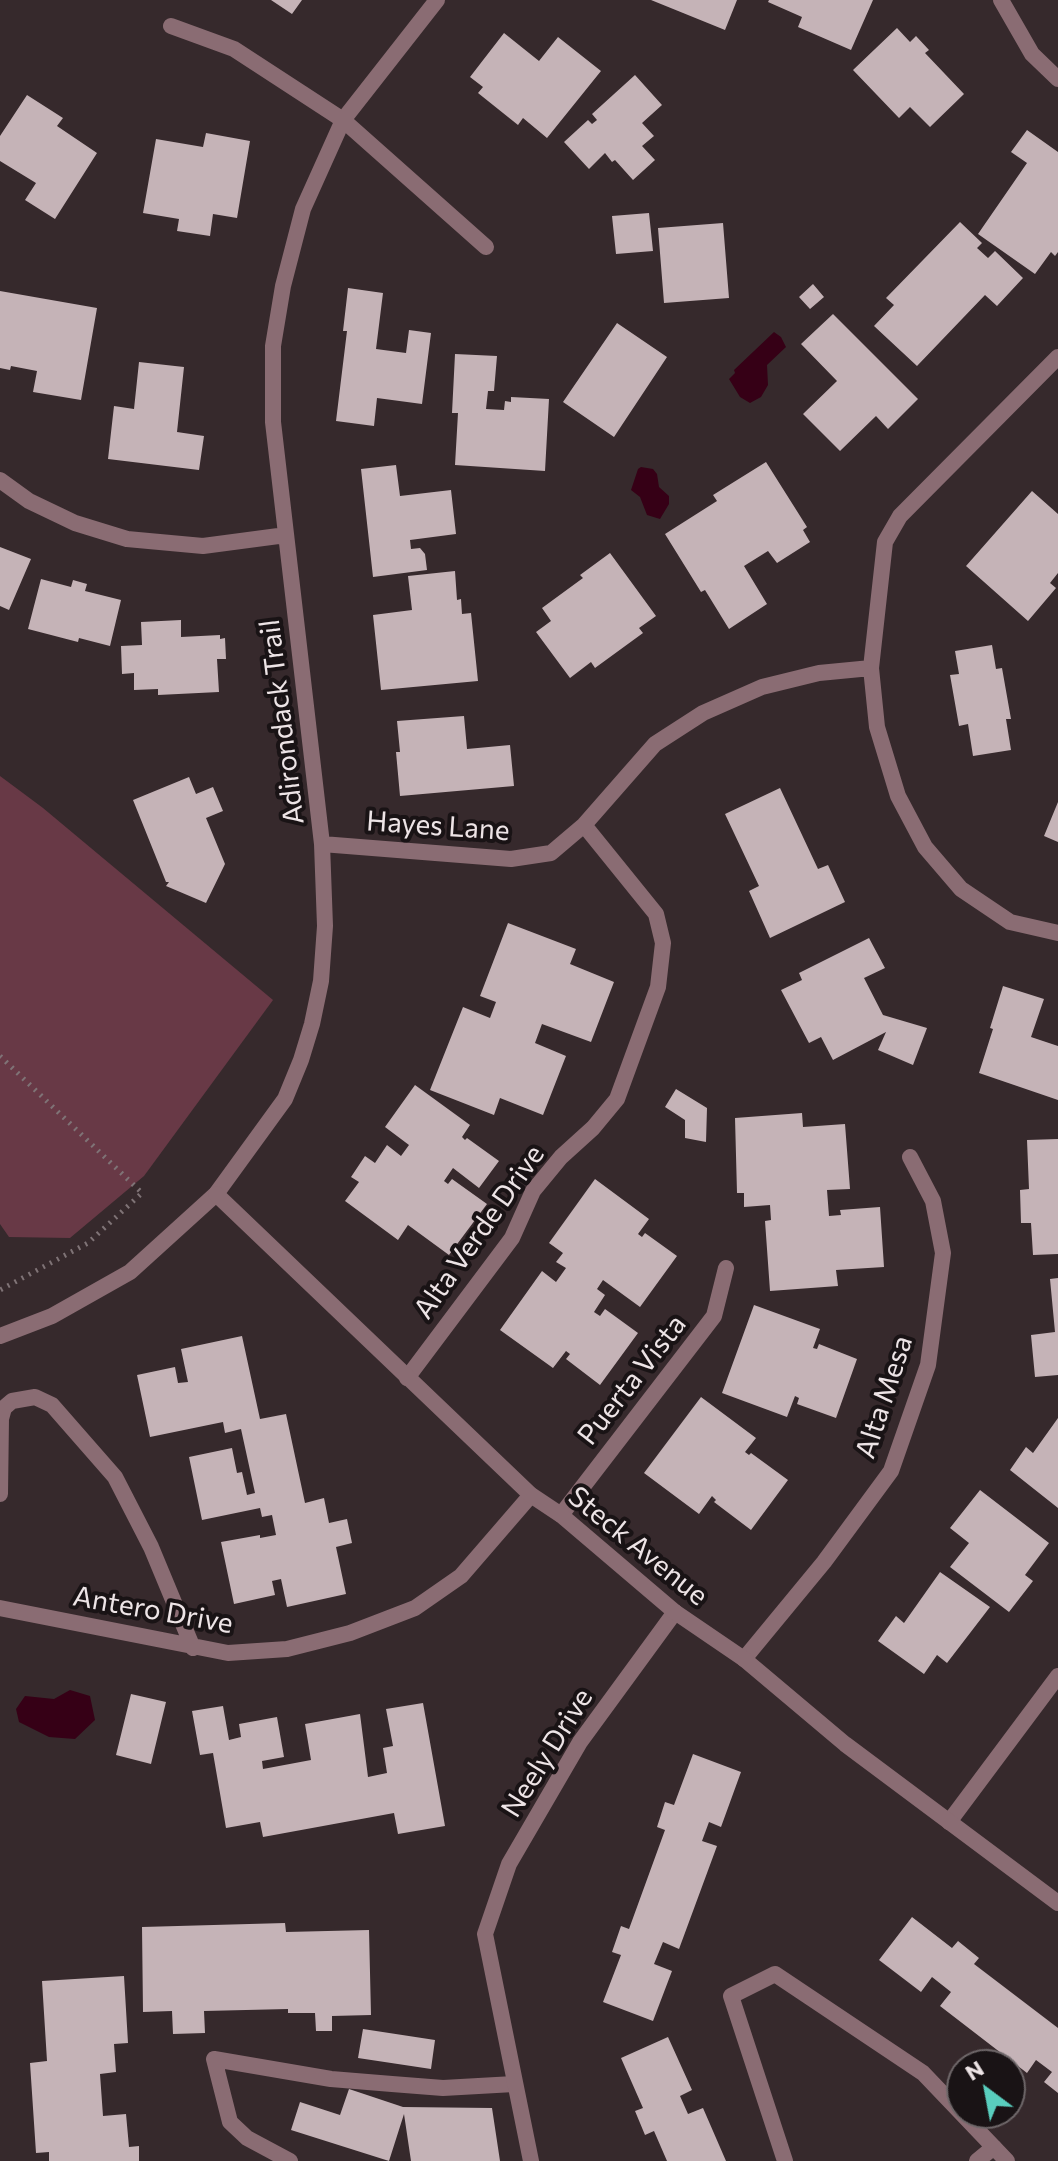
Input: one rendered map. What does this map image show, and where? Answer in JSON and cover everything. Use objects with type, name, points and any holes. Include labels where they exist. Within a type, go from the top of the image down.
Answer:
[{"type":"street","name":"Adirondack Trail","points":[[0,1336],[52,1316],[130,1272],[216,1194],[285,1099],[305,1048],[321,981],[325,926],[322,844],[273,422],[273,346],[283,286],[303,209],[343,120],[437,0]]},
{"type":"street","points":[[1001,0],[1032,54],[1058,79]]},
{"type":"street","points":[[171,26],[234,49],[343,120],[486,247]]},
{"type":"street","points":[[1058,357],[900,516],[885,542],[871,668],[877,727],[893,782],[925,847],[961,889],[1010,922],[1058,933]]},
{"type":"street","points":[[0,480],[29,501],[75,523],[127,539],[203,546],[286,535]]},
{"type":"street","name":"Hayes Lane","points":[[322,844],[511,859],[551,853],[584,825],[655,744],[703,713],[762,687],[819,673],[871,668]]},
{"type":"street","name":"Alta Verde Drive","points":[[407,1378],[512,1238],[533,1191],[617,1099],[658,987],[663,943],[656,914],[584,825]]},
{"type":"street","name":"Alta Mesa","points":[[744,1659],[824,1562],[891,1471],[928,1365],[943,1253],[933,1201],[910,1157]]},
{"type":"street","name":"Steck Avenue","points":[[216,1194],[531,1495],[561,1515],[675,1612],[744,1659],[845,1744],[1058,1903]]},
{"type":"street","name":"Puerta Vista","points":[[561,1515],[714,1316],[726,1268]]},
{"type":"street","points":[[0,1494],[1,1419],[4,1408],[12,1401],[35,1397],[52,1405],[115,1477],[151,1547],[193,1648]]},
{"type":"street","name":"Antero Drive","points":[[0,1608],[228,1653],[287,1649],[350,1633],[415,1608],[461,1576],[531,1495]]},
{"type":"street","name":"Neely Drive","points":[[514,2084],[485,1934],[509,1864],[580,1742],[675,1612]]},
{"type":"street","points":[[949,1822],[1058,1676]]},
{"type":"street","points":[[785,2161],[731,1996],[775,1974],[923,2073],[1007,2161]]},
{"type":"street","points":[[290,2161],[247,2138],[230,2122],[214,2059],[331,2079],[376,2083],[443,2088],[514,2084],[531,2161]]},
{"type":"street","points":[[977,2161],[994,2147]]},
{"type":"path","points":[[0,1056],[142,1193],[88,1243],[0,1290]]},
{"type":"shaded area","points":[[774,332],[786,347],[767,365],[768,385],[761,397],[750,403],[740,397],[729,379],[734,370]]},
{"type":"shaded area","points":[[641,467],[653,469],[659,487],[669,496],[669,504],[660,519],[647,515],[640,497],[631,490]]},
{"type":"shaded area","points":[[0,776],[43,808],[273,1000],[144,1176],[70,1238],[9,1237],[0,1224]]},
{"type":"shaded area","points":[[70,1690],[90,1696],[95,1720],[75,1739],[49,1737],[19,1722],[16,1709],[25,1696],[54,1699]]},
{"type":"building","points":[[271,0],[302,0],[292,14]]},
{"type":"building","points":[[651,0],[737,0],[725,30]]},
{"type":"building","points":[[769,0],[873,0],[851,50],[798,27],[802,17]]},
{"type":"building","points":[[897,28],[910,42],[916,36],[929,50],[925,53],[964,94],[930,127],[910,107],[899,118],[853,70]]},
{"type":"building","points":[[504,33],[539,61],[558,37],[601,71],[547,138],[523,118],[518,125],[478,93],[483,87],[470,77]]},
{"type":"building","points":[[635,75],[662,105],[642,123],[654,136],[642,146],[655,160],[633,180],[605,153],[589,169],[564,142],[588,120],[592,124],[597,120],[592,114]]},
{"type":"building","points":[[27,95],[63,118],[57,126],[97,153],[55,219],[25,200],[36,183],[0,161],[0,136]]},
{"type":"building","points":[[1027,130],[1058,152],[1058,252],[1055,256],[1051,252],[1035,274],[978,234],[1027,163],[1011,152]]},
{"type":"building","points":[[206,133],[250,141],[237,218],[213,214],[210,236],[177,231],[179,219],[143,213],[156,139],[203,147]]},
{"type":"building","points":[[649,213],[653,251],[616,254],[612,216]]},
{"type":"building","points":[[960,222],[982,243],[977,248],[988,258],[995,251],[1023,278],[997,306],[985,295],[917,366],[874,326],[894,305],[886,298]]},
{"type":"building","points":[[723,223],[729,298],[664,303],[658,228]]},
{"type":"building","points":[[813,284],[824,297],[810,309],[799,297]]},
{"type":"building","points":[[348,288],[383,293],[376,349],[406,353],[409,330],[431,333],[422,404],[377,398],[374,426],[336,421],[347,331],[343,331]]},
{"type":"building","points":[[0,291],[97,308],[81,400],[33,392],[37,371],[11,366],[10,370],[0,368]]},
{"type":"building","points":[[833,314],[918,399],[888,429],[876,416],[840,451],[803,414],[837,381],[801,344]]},
{"type":"building","points":[[617,323],[667,357],[614,437],[563,402]]},
{"type":"building","points":[[455,354],[497,356],[494,391],[488,391],[486,409],[504,410],[505,401],[511,402],[511,397],[549,399],[545,471],[455,465],[458,413],[452,413]]},
{"type":"building","points":[[139,362],[184,367],[177,432],[204,436],[199,470],[108,459],[114,406],[134,409]]},
{"type":"building","points":[[766,462],[807,527],[803,530],[810,542],[777,563],[768,551],[744,566],[767,604],[729,629],[705,590],[701,592],[665,534],[717,501],[713,495]]},
{"type":"building","points":[[396,465],[400,496],[451,490],[456,534],[410,540],[411,549],[420,548],[425,554],[427,570],[373,577],[361,469]]},
{"type":"building","points":[[1032,491],[1058,514],[1058,573],[1050,583],[1056,588],[1028,621],[966,566]]},
{"type":"building","points":[[0,547],[31,559],[9,610],[0,606]]},
{"type":"building","points":[[610,553],[656,616],[639,628],[643,633],[595,668],[591,662],[570,678],[536,632],[551,621],[542,608],[583,578],[580,575]]},
{"type":"building","points":[[455,571],[457,600],[461,599],[462,614],[471,613],[478,681],[381,690],[373,615],[412,610],[408,576]]},
{"type":"building","points":[[41,579],[71,587],[73,580],[87,584],[85,591],[121,600],[110,646],[79,638],[78,642],[28,629]]},
{"type":"building","points":[[181,620],[181,637],[220,635],[220,639],[225,638],[226,659],[217,659],[219,692],[158,695],[158,689],[134,690],[134,673],[122,674],[121,646],[142,645],[141,622]]},
{"type":"building","points":[[992,645],[996,669],[1002,668],[1011,719],[1006,719],[1011,750],[973,756],[968,724],[959,726],[950,675],[959,674],[955,651]]},
{"type":"building","points":[[464,716],[467,749],[510,745],[514,786],[400,796],[397,721]]},
{"type":"building","points":[[189,777],[196,794],[213,787],[223,811],[206,818],[225,864],[206,903],[166,886],[169,882],[166,882],[133,800]]},
{"type":"building","points":[[780,788],[818,869],[828,865],[845,902],[770,938],[749,891],[759,886],[725,814]]},
{"type":"building","points":[[1058,802],[1058,842],[1044,836]]},
{"type":"building","points":[[508,923],[576,949],[570,964],[614,982],[591,1042],[542,1024],[535,1043],[566,1056],[543,1115],[500,1098],[494,1115],[430,1090],[463,1007],[490,1018],[496,1002],[480,996]]},
{"type":"building","points":[[869,938],[885,968],[864,978],[883,1015],[927,1028],[913,1065],[878,1050],[886,1032],[833,1060],[821,1037],[809,1043],[781,990],[802,980],[799,973]]},
{"type":"building","points":[[1003,986],[1044,999],[1031,1037],[1058,1046],[1058,1100],[979,1073]]},
{"type":"building","points":[[415,1085],[470,1125],[462,1137],[465,1140],[467,1138],[499,1161],[479,1188],[453,1168],[444,1181],[448,1184],[452,1179],[487,1204],[449,1255],[408,1225],[398,1240],[345,1201],[359,1182],[351,1177],[365,1156],[375,1163],[387,1145],[401,1156],[409,1145],[385,1127]]},
{"type":"building","points":[[676,1089],[707,1108],[706,1142],[685,1138],[685,1120],[665,1107]]},
{"type":"building","points":[[802,1113],[803,1127],[845,1124],[850,1189],[827,1190],[829,1216],[841,1215],[840,1210],[880,1207],[884,1267],[836,1270],[838,1286],[770,1291],[765,1221],[771,1220],[770,1205],[744,1207],[744,1193],[737,1193],[735,1118]]},
{"type":"building","points":[[1058,1139],[1058,1254],[1033,1255],[1031,1223],[1021,1223],[1020,1190],[1029,1189],[1027,1140]]},
{"type":"building","points":[[595,1179],[649,1219],[638,1234],[642,1237],[645,1233],[677,1256],[640,1307],[603,1280],[597,1289],[605,1295],[594,1312],[600,1316],[605,1309],[638,1333],[600,1385],[566,1359],[570,1354],[566,1351],[553,1368],[500,1330],[542,1271],[556,1282],[566,1268],[556,1262],[563,1253],[549,1243]]},
{"type":"building","points":[[1058,1278],[1058,1375],[1035,1377],[1031,1335],[1055,1332],[1050,1279]]},
{"type":"building","points":[[754,1305],[820,1329],[813,1348],[817,1349],[819,1344],[857,1359],[836,1418],[797,1404],[799,1398],[795,1396],[787,1417],[722,1393]]},
{"type":"building","points":[[242,1336],[260,1419],[286,1414],[305,1503],[324,1498],[329,1523],[347,1519],[352,1543],[336,1547],[346,1594],[287,1607],[281,1579],[272,1581],[275,1595],[234,1604],[221,1542],[276,1535],[272,1515],[262,1517],[260,1508],[202,1520],[189,1457],[232,1448],[237,1473],[242,1472],[247,1495],[255,1493],[241,1429],[225,1433],[223,1422],[150,1437],[137,1375],[175,1367],[178,1383],[188,1382],[181,1349]]},
{"type":"building","points":[[701,1397],[756,1438],[745,1452],[751,1453],[788,1480],[751,1530],[714,1502],[716,1500],[712,1496],[699,1514],[644,1473]]},
{"type":"building","points":[[1058,1418],[1058,1508],[1010,1470],[1026,1447],[1033,1453]]},
{"type":"building","points":[[980,1490],[1049,1543],[1025,1575],[1033,1581],[1009,1612],[950,1567],[969,1543],[950,1528]]},
{"type":"building","points":[[940,1572],[990,1607],[947,1663],[937,1655],[924,1674],[878,1641],[896,1616],[904,1623]]},
{"type":"building","points":[[131,1694],[166,1702],[151,1764],[116,1755]]},
{"type":"building","points":[[423,1703],[445,1826],[398,1834],[394,1813],[263,1837],[260,1822],[226,1828],[213,1753],[200,1755],[192,1711],[223,1706],[229,1740],[241,1737],[239,1724],[277,1717],[284,1757],[262,1761],[263,1769],[311,1760],[305,1724],[360,1714],[368,1777],[387,1773],[383,1748],[393,1746],[386,1709]]},
{"type":"building","points":[[693,1754],[741,1772],[721,1827],[709,1822],[702,1841],[717,1846],[679,1949],[663,1942],[654,1964],[672,1971],[653,2021],[603,2002],[621,1955],[612,1952],[621,1926],[629,1929],[665,1830],[657,1827],[665,1802],[674,1805]]},
{"type":"building","points":[[912,1917],[952,1948],[958,1941],[979,1958],[974,1964],[1058,2028],[1058,2093],[1044,2082],[1052,2072],[1036,2060],[1026,2072],[1026,2049],[996,2049],[940,2006],[951,1992],[932,1977],[921,1992],[879,1960]]},
{"type":"building","points":[[285,1923],[286,1932],[369,1930],[371,2015],[332,2016],[332,2031],[316,2031],[315,2013],[288,2013],[288,2009],[204,2011],[205,2033],[173,2034],[172,2011],[143,2012],[142,1927]]},
{"type":"building","points":[[124,1976],[128,2043],[114,2044],[116,2072],[100,2074],[103,2116],[126,2114],[129,2147],[139,2146],[139,2161],[49,2161],[49,2152],[36,2153],[30,2063],[47,2061],[42,1981]]},
{"type":"building","points":[[363,2029],[435,2040],[431,2069],[358,2058]]},
{"type":"building","points":[[668,2037],[692,2090],[680,2096],[688,2114],[703,2108],[726,2161],[667,2161],[654,2131],[645,2135],[635,2111],[643,2108],[621,2058]]},
{"type":"building","points":[[349,2089],[403,2107],[492,2108],[500,2161],[411,2161],[404,2114],[389,2161],[291,2130],[300,2102],[340,2115]]}]
